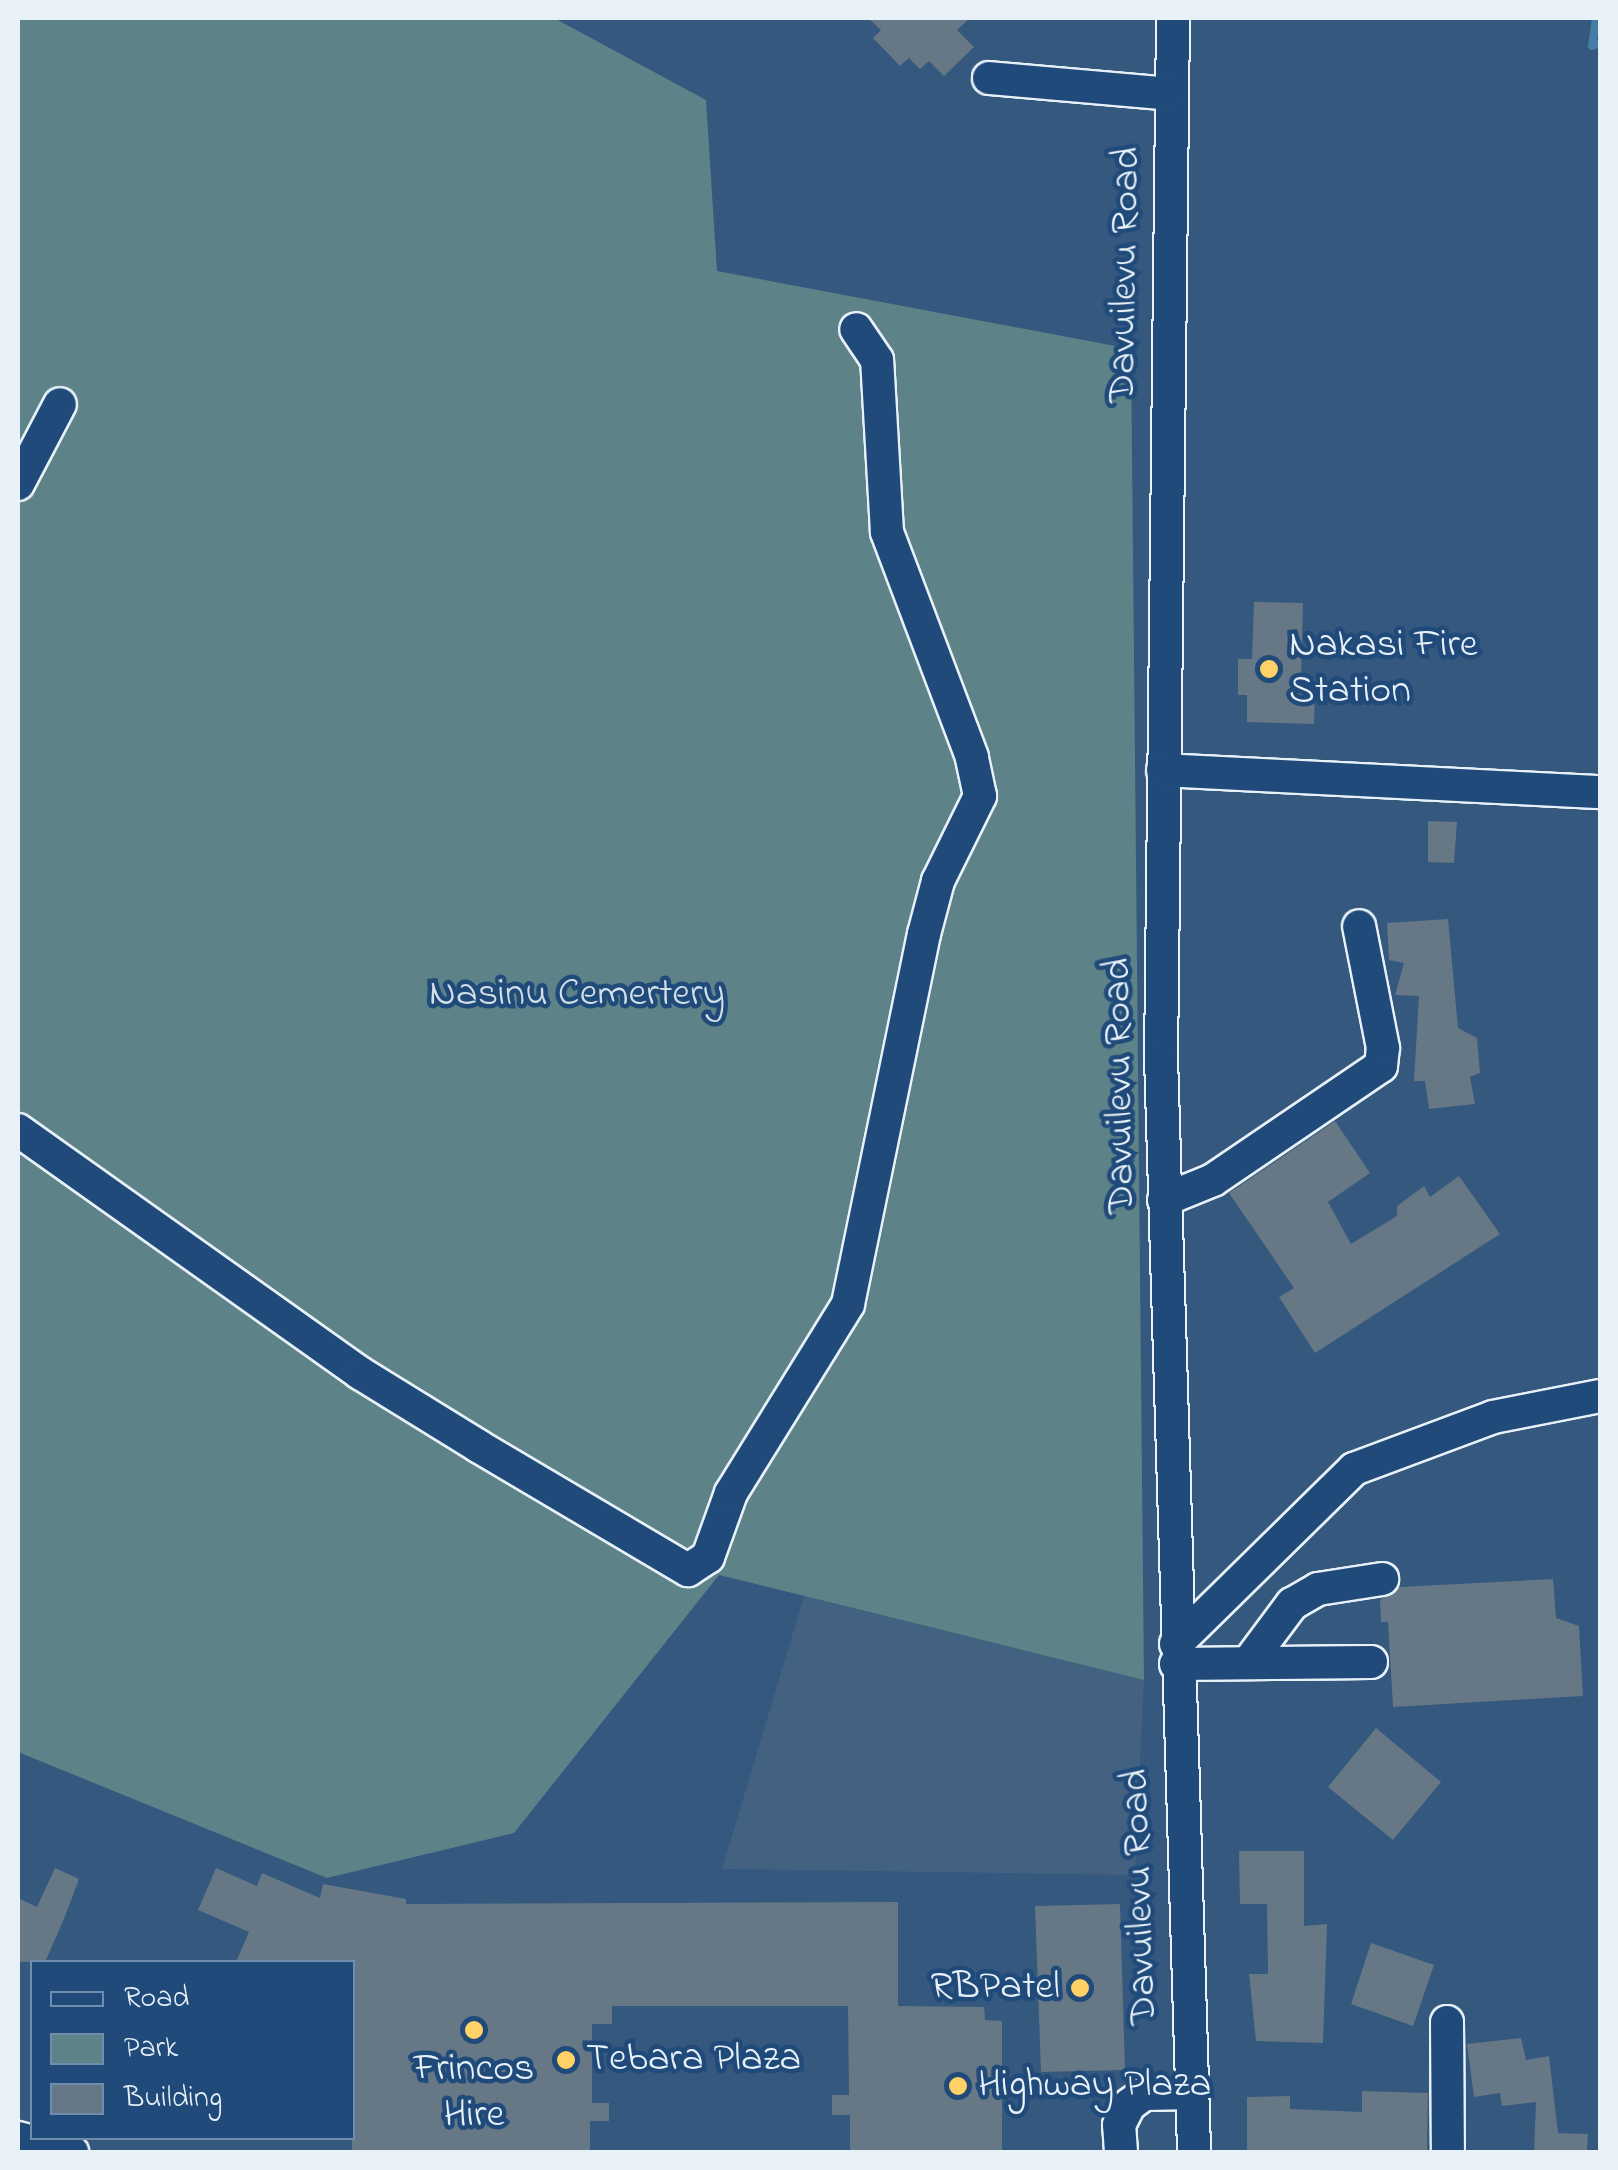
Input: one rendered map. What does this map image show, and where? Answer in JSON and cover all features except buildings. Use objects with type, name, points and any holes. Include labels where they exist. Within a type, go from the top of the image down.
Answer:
[{"type":"street","name":"Davuilevu Road","points":[[1172,18],[1163,770],[1164,1200],[1194,2152]]},
{"type":"street","points":[[989,78],[1171,94]]},
{"type":"street","points":[[18,1130],[360,1372],[478,1446],[688,1570],[708,1557],[731,1492],[848,1304],[938,880],[980,796],[972,758],[887,532],[876,360],[856,329]]},
{"type":"street","points":[[18,484],[60,404]]},
{"type":"street","points":[[1163,770],[1600,792]]},
{"type":"street","points":[[1164,1200],[1213,1180],[1381,1066],[1384,1048],[1360,926]]},
{"type":"street","points":[[1176,1654],[1354,1469],[1494,1417],[1600,1396]]},
{"type":"street","points":[[1248,1663],[1292,1604],[1318,1589],[1382,1578]]},
{"type":"street","points":[[1176,1654],[1248,1663],[1371,1662]]},
{"type":"street","points":[[1447,2022],[1448,2152]]},
{"type":"street","points":[[1121,2152],[1120,2125],[1130,2105],[1144,2094],[1192,2094]]},
{"type":"street","points":[[18,2138],[72,2152]]},
{"type":"shaded area","points":[[804,1596],[1144,1680],[1135,1875],[722,1869]]},
{"type":"green space","name":"Nasinu Cemertery","points":[[18,18],[554,18],[706,100],[717,271],[1131,349],[1144,1680],[719,1575],[514,1833],[327,1878],[18,1752]]},
{"type":"waterway","points":[[1596,18],[1592,46],[1600,43]]},
{"type":"place","name":"Nakasi Fire Station","points":[[1269,669]]},
{"type":"place","name":"RBPatel","points":[[1080,1988]]},
{"type":"place","name":"Frincos Hire","points":[[474,2030]]},
{"type":"place","name":"Tebara Plaza","points":[[566,2060]]},
{"type":"place","name":"Highway Plaza","points":[[958,2086]]}]
